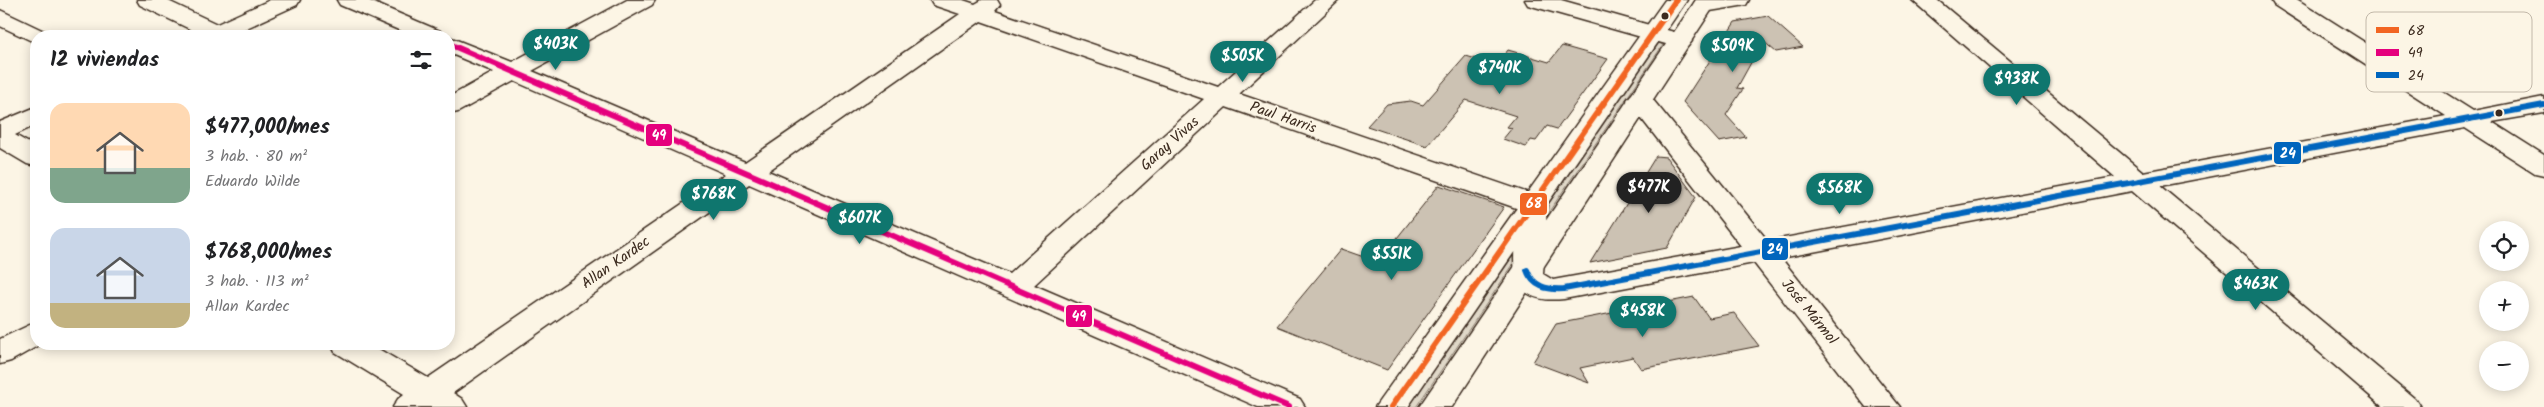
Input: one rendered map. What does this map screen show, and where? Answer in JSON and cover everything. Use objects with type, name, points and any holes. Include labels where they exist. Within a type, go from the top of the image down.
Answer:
[{"type":"street","points":[[148,0],[204,30]]},
{"type":"street","points":[[224,30],[289,0]]},
{"type":"street","points":[[348,0],[418,30]]},
{"type":"street","points":[[455,104],[644,0]]},
{"type":"street","name":"Paul Harris","points":[[941,0],[986,6],[1222,97],[1533,204]]},
{"type":"street","name":"Garay Vivas","points":[[1013,287],[1328,0]]},
{"type":"street","points":[[1536,0],[1680,40]]},
{"type":"street","points":[[1390,407],[1676,0]]},
{"type":"street","points":[[1435,407],[1706,2],[1738,0]]},
{"type":"street","points":[[1922,0],[2404,407]]},
{"type":"street","points":[[2282,0],[2366,54]]},
{"type":"street","name":"Allan Kardec","points":[[429,402],[747,172],[986,6]]},
{"type":"street","points":[[0,17],[30,33]]},
{"type":"street","points":[[455,47],[1289,407]]},
{"type":"street","points":[[2426,92],[2544,167]]},
{"type":"street","name":"José Mármol","points":[[1640,100],[1884,407]]},
{"type":"street","points":[[1533,204],[1530,228],[1531,253],[1527,270],[1533,283],[1545,288],[1558,290],[2544,105]]},
{"type":"street","points":[[0,132],[30,118]]},
{"type":"street","points":[[0,137],[30,154]]},
{"type":"street","points":[[0,353],[30,336]]},
{"type":"street","points":[[355,350],[429,402]]},
{"type":"shaded area","points":[[1659,43],[1663,45],[1546,216],[1541,215]]},
{"type":"shaded area","points":[[1515,253],[1519,256],[1416,407],[1409,407]]},
{"type":"building","points":[[1768,16],[1803,47],[1776,52],[1763,41],[1737,88],[1743,89],[1726,115],[1746,137],[1719,142],[1683,102],[1735,22]]},
{"type":"building","points":[[1562,46],[1608,59],[1557,129],[1547,126],[1536,141],[1531,140],[1526,147],[1503,139],[1512,128],[1507,127],[1516,116],[1466,100],[1427,146],[1367,126],[1387,104],[1411,101],[1423,105],[1466,56],[1496,65],[1508,50],[1549,62]]},
{"type":"building","points":[[1656,156],[1666,157],[1696,197],[1667,248],[1590,263]]},
{"type":"building","points":[[1439,185],[1504,207],[1387,370],[1277,326],[1341,249],[1378,262]]},
{"type":"building","points":[[1694,297],[1709,318],[1734,313],[1759,346],[1641,369],[1633,357],[1580,368],[1589,383],[1533,362],[1556,324]]},
{"type":"transit line","name":"68","points":[[1391,407],[1676,0]]},
{"type":"transit line","name":"49","points":[[455,47],[1289,407]]},
{"type":"transit line","name":"24","points":[[1527,270],[1532,281],[1541,287],[1546,289],[1564,289],[2544,105]]}]
